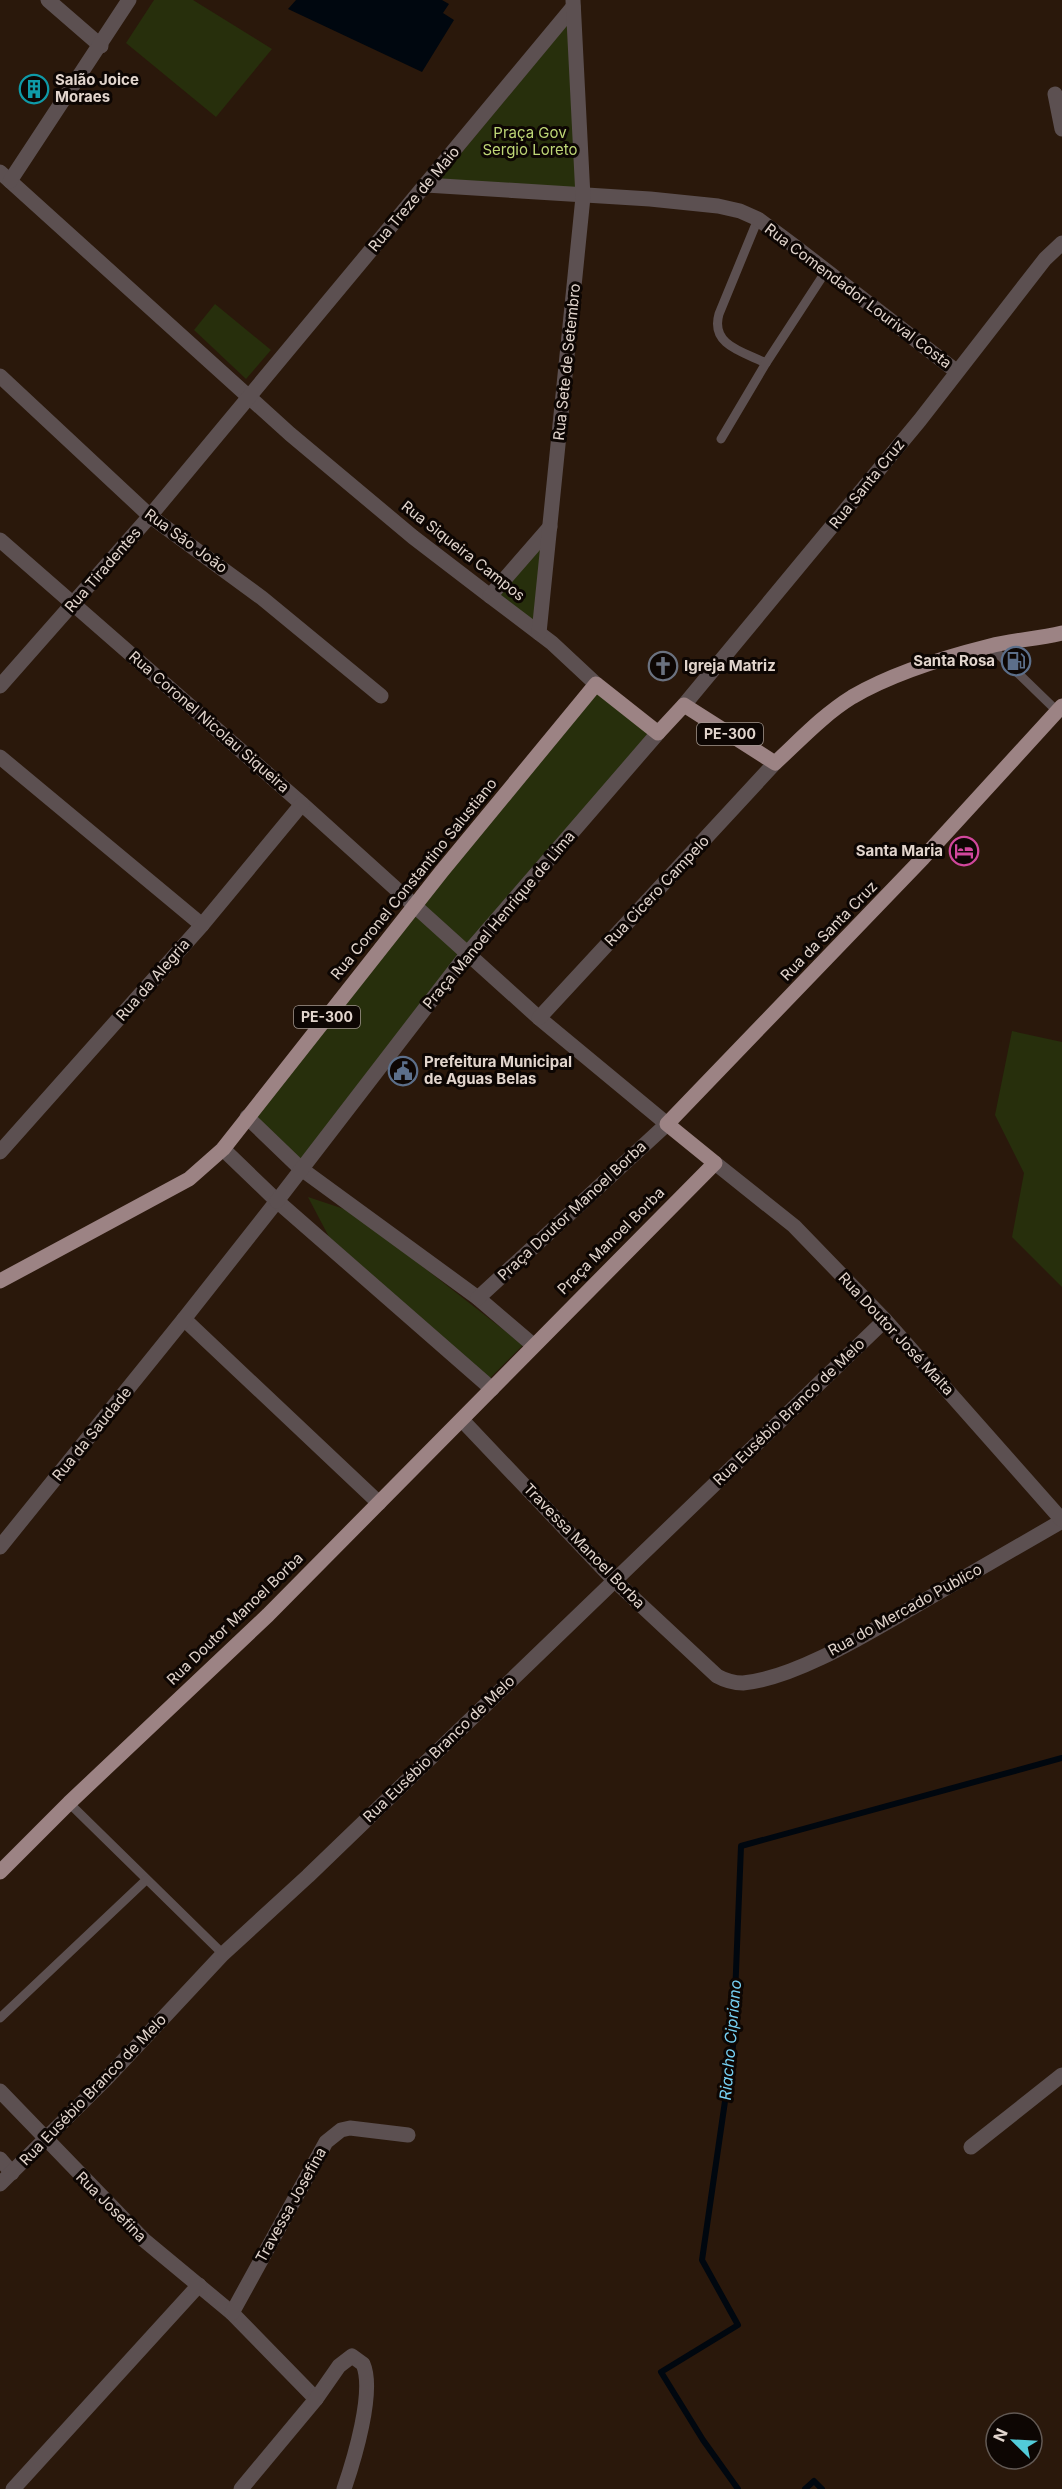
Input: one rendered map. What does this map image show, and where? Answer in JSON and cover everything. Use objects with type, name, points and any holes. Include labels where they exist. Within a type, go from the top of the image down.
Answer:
[{"type":"main road","name":"PE-300","points":[[658,733],[684,705],[775,763],[825,717],[853,697],[913,670],[990,646],[1062,633]]},
{"type":"main road","name":"Rua Siqueira Campos","points":[[596,684],[658,733]]},
{"type":"main road","name":"Rua Coronel Constantino Salustiano","points":[[0,1281],[189,1179],[223,1149],[442,871],[596,684]]},
{"type":"main road","name":"Rua da Santa Cruz","points":[[667,1124],[923,858],[1059,709]]},
{"type":"main road","points":[[667,1124],[715,1163]]},
{"type":"main road","name":"Praça Manoel Borba","points":[[492,1389],[715,1163]]},
{"type":"main road","name":"Rua Doutor Manoel Borba","points":[[0,1872],[69,1803],[268,1615],[492,1389]]},
{"type":"street","points":[[48,0],[101,46]]},
{"type":"street","points":[[129,0],[101,46],[5,177],[248,396]]},
{"type":"street","name":"Rua Treze de Maio","points":[[248,396],[426,185],[573,3]]},
{"type":"street","name":"Rua Sete de Setembro","points":[[539,633],[583,197],[573,3]]},
{"type":"street","points":[[1055,94],[1062,129]]},
{"type":"street","name":"Rua Comendador Lourival Costa","points":[[426,185],[583,197],[650,199],[718,206],[740,211],[758,219],[956,371]]},
{"type":"street","name":"Rua Santa Cruz","points":[[684,705],[912,429],[1045,259],[1062,243]]},
{"type":"street","name":"Rua São João","points":[[0,376],[150,516],[236,578],[381,696]]},
{"type":"street","name":"Rua Tiradentes","points":[[0,686],[150,516],[248,396]]},
{"type":"street","name":"Rua Siqueira Campos","points":[[248,396],[405,530],[539,633],[596,684]]},
{"type":"street","points":[[490,596],[550,526]]},
{"type":"street","name":"Rua Coronel Nicolau Siqueira","points":[[0,540],[302,804],[539,1018],[667,1124]]},
{"type":"street","name":"Praça Manoel Henrique de Lima","points":[[277,1201],[300,1168],[467,954],[658,733]]},
{"type":"street","points":[[0,757],[201,925]]},
{"type":"street","name":"Rua Cicero Campelo","points":[[539,1018],[775,763]]},
{"type":"street","name":"Rua da Alegria","points":[[0,1152],[201,925],[302,804]]},
{"type":"street","points":[[246,1117],[300,1168],[478,1298],[533,1345]]},
{"type":"street","name":"Praça Doutor Manoel Borba","points":[[478,1298],[667,1124]]},
{"type":"street","points":[[223,1149],[277,1201],[492,1389]]},
{"type":"street","name":"Rua Doutor José Malta","points":[[715,1163],[794,1226],[885,1320],[1062,1520]]},
{"type":"street","points":[[277,1201],[184,1320],[379,1503]]},
{"type":"street","name":"Rua da Saudade","points":[[0,1547],[184,1320]]},
{"type":"street","name":"Rua Eusébio Branco de Melo","points":[[0,2184],[107,2078],[223,1954],[308,1876],[613,1579],[885,1320]]},
{"type":"street","name":"Travessa Manoel Borba","points":[[462,1420],[613,1579],[709,1669]]},
{"type":"street","name":"Rua do Mercado Publico","points":[[709,1669],[724,1680],[744,1683],[813,1661],[856,1640],[1062,1520]]},
{"type":"street","points":[[971,2147],[1062,2075]]},
{"type":"street","name":"Rua Josefina","points":[[0,2091],[144,2240],[232,2313],[316,2399]]},
{"type":"street","name":"Travessa Josefina","points":[[232,2313],[326,2142],[341,2130],[350,2128],[408,2135]]},
{"type":"street","points":[[0,2159],[12,2172]]},
{"type":"street","points":[[13,2489],[199,2285]]},
{"type":"street","points":[[248,2486],[339,2366],[348,2357],[354,2356],[363,2364],[368,2385],[352,2466],[344,2489]]},
{"type":"lane","points":[[758,219],[719,314],[716,327],[727,344],[766,363]]},
{"type":"lane","points":[[721,439],[766,363],[826,271]]},
{"type":"lane","points":[[990,646],[1059,709]]},
{"type":"lane","points":[[69,1803],[223,1954]]},
{"type":"lane","points":[[0,2018],[146,1880]]},
{"type":"green space","points":[[154,0],[193,0],[272,49],[216,117],[126,43]]},
{"type":"green space","name":"Praça Gov Sergio Loreto","points":[[567,25],[578,189],[439,180]]},
{"type":"green space","points":[[215,304],[271,350],[246,379],[194,330]]},
{"type":"green space","points":[[543,543],[535,624],[499,596]]},
{"type":"green space","points":[[596,691],[650,733],[466,946],[423,905]]},
{"type":"green space","points":[[415,909],[460,955],[301,1161],[255,1118]]},
{"type":"green space","points":[[1012,1031],[1062,1042],[1062,1287],[1012,1237],[1024,1173],[995,1115]]},
{"type":"green space","points":[[308,1197],[353,1212],[523,1345],[490,1378],[329,1237]]},
{"type":"shaded area","points":[[296,0],[442,0],[449,4],[443,13],[454,20],[422,72],[288,9]]},
{"type":"waterway","name":"Riacho Cipriano","points":[[738,2489],[703,2440],[661,2372],[738,2325],[702,2260],[733,2046],[741,1846],[1062,1758]]},
{"type":"waterway","name":"Riacho Cipriano","points":[[805,2489],[814,2481],[822,2489]]},
{"type":"place","name":"Salão Joice Moraes","points":[[34,89]]},
{"type":"place","name":"Santa Rosa","points":[[1016,661]]},
{"type":"place","name":"Igreja Matriz","points":[[663,666]]},
{"type":"place","name":"Santa Maria","points":[[964,851]]},
{"type":"place","name":"Prefeitura Municipal de Aguas Belas","points":[[403,1071]]}]
